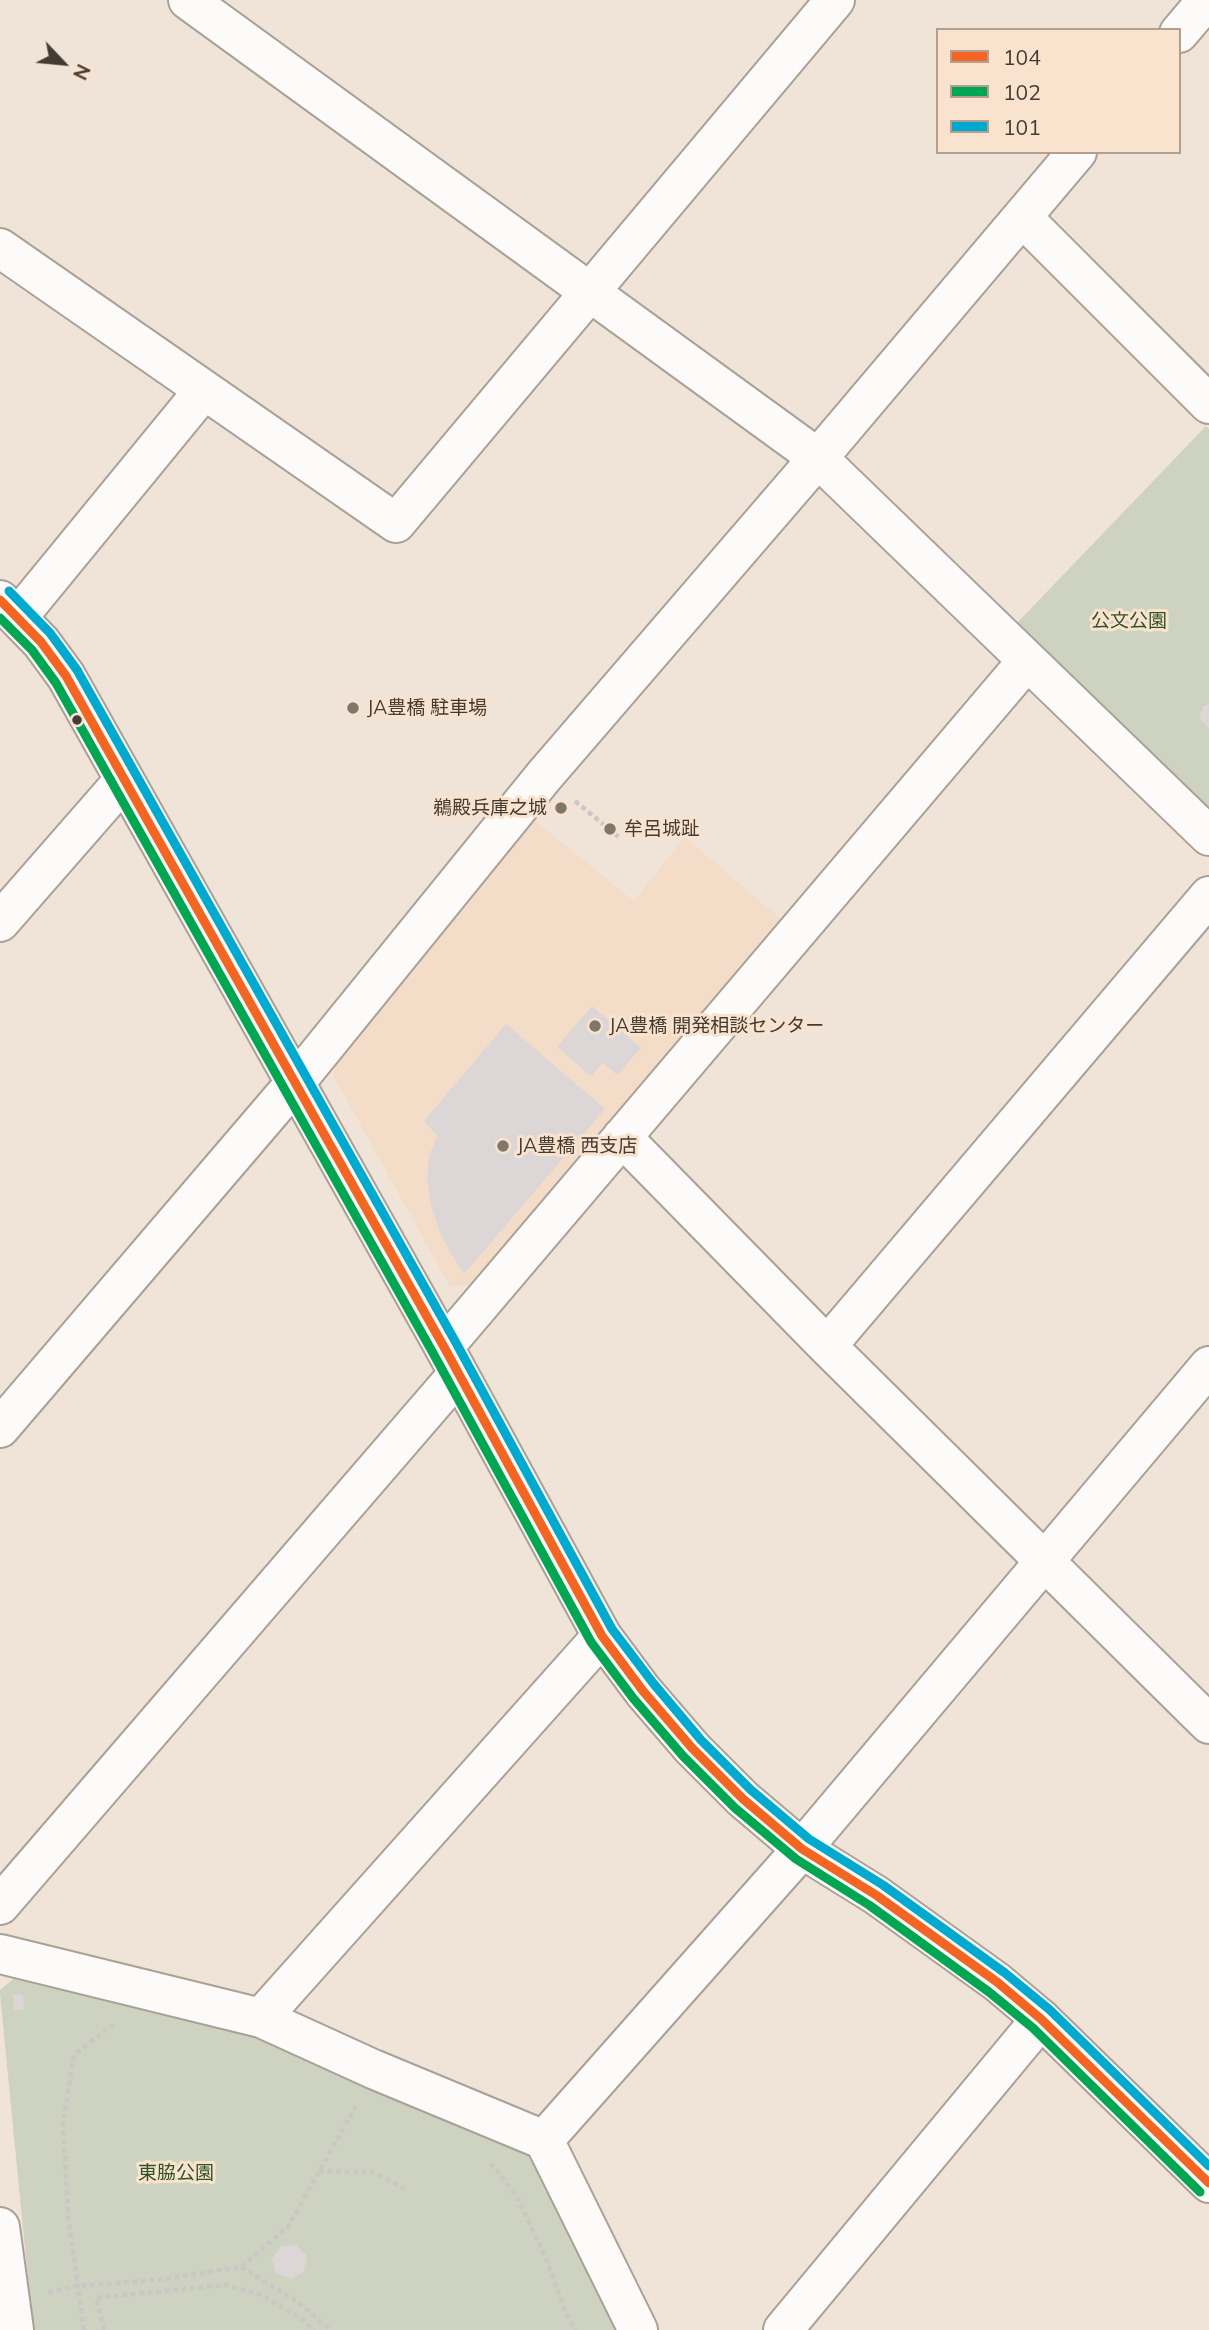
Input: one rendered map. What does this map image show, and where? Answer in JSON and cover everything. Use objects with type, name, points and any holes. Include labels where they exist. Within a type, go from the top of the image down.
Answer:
[{"type":"street","points":[[0,248],[396,523],[835,0]]},
{"type":"street","points":[[1181,31],[1207,0]]},
{"type":"street","points":[[191,1],[818,458],[1209,836]]},
{"type":"street","points":[[0,1428],[295,1083],[544,776],[1075,154]]},
{"type":"street","points":[[1021,217],[1209,404]]},
{"type":"street","points":[[204,390],[9,609],[41,642],[66,676],[451,1360],[602,1636],[643,1691],[692,1748],[743,1799],[802,1849],[876,1895],[956,1951],[1041,2018],[1209,2183]]},
{"type":"street","points":[[0,1905],[451,1360],[622,1138],[1027,661]]},
{"type":"street","points":[[0,922],[124,780]]},
{"type":"street","points":[[827,1346],[1209,896]]},
{"type":"street","points":[[622,1138],[827,1346],[1209,1724]]},
{"type":"street","points":[[544,2140],[802,1849],[1209,1366]]},
{"type":"street","points":[[261,2018],[602,1636]]},
{"type":"street","points":[[0,1954],[261,2018],[373,2069],[544,2140],[638,2330]]},
{"type":"street","points":[[783,2330],[1041,2018]]},
{"type":"street","points":[[0,2227],[8,2310]]},
{"type":"path","points":[[574,801],[620,838]]},
{"type":"path","points":[[84,2330],[68,2215],[63,2122],[74,2055],[111,2026],[125,2027]]},
{"type":"path","points":[[8,2310],[77,2286],[157,2280],[240,2267],[288,2227],[356,2106],[373,2069]]},
{"type":"path","points":[[345,2101],[367,2111]]},
{"type":"path","points":[[480,2157],[490,2162],[517,2197],[575,2330]]},
{"type":"path","points":[[319,2171],[373,2172],[407,2189]]},
{"type":"path","points":[[240,2267],[298,2302],[331,2330]]},
{"type":"path","points":[[104,2330],[96,2298],[225,2285],[262,2295],[303,2320],[314,2330]]},
{"type":"shaded area","points":[[534,820],[634,901],[685,837],[783,921],[474,1284],[450,1287],[333,1075],[338,1056]]},
{"type":"green space","name":"公文公園","points":[[1206,426],[1209,429],[1209,813],[1016,624]]},
{"type":"green space","name":"東脇公園","points":[[17,1976],[225,2024],[531,2151],[620,2330],[33,2330],[0,1994],[0,1990]]},
{"type":"building","points":[[1209,704],[1209,729],[1199,718],[1203,706]]},
{"type":"building","name":"JA豊橋 開発相談センター","points":[[592,1006],[641,1048],[617,1075],[603,1063],[591,1076],[557,1047]]},
{"type":"building","name":"JA豊橋 西支店","points":[[506,1024],[605,1109],[464,1274],[439,1230],[431,1205],[427,1179],[429,1156],[437,1136],[424,1121]]},
{"type":"building","points":[[23,1994],[24,2009],[14,2010],[13,1995]]},
{"type":"building","points":[[296,2245],[307,2256],[304,2272],[291,2279],[276,2273],[272,2259],[281,2246]]},
{"type":"transit line","name":"101","points":[[9,591],[50,633],[77,670],[455,1341],[612,1629],[653,1683],[701,1740],[751,1790],[809,1839],[883,1885],[1005,1973],[1050,2010],[1209,2166]]},
{"type":"transit line","name":"104","points":[[0,600],[41,642],[66,676],[444,1347],[602,1636],[643,1691],[692,1748],[743,1799],[802,1849],[876,1895],[997,1982],[1041,2019],[1209,2183]]},
{"type":"transit line","name":"102","points":[[0,618],[32,650],[56,683],[433,1353],[591,1642],[633,1698],[683,1756],[735,1808],[796,1859],[869,1905],[989,1992],[1033,2028],[1200,2192]]},
{"type":"place","name":"JA豊橋 駐車場","points":[[353,708]]},
{"type":"place","name":"鵜殿兵庫之城","points":[[561,808]]},
{"type":"place","name":"牟呂城趾","points":[[610,829]]},
{"type":"place","name":"JA豊橋 開発相談センター","points":[[595,1026]]},
{"type":"place","name":"JA豊橋 西支店","points":[[503,1146]]}]
